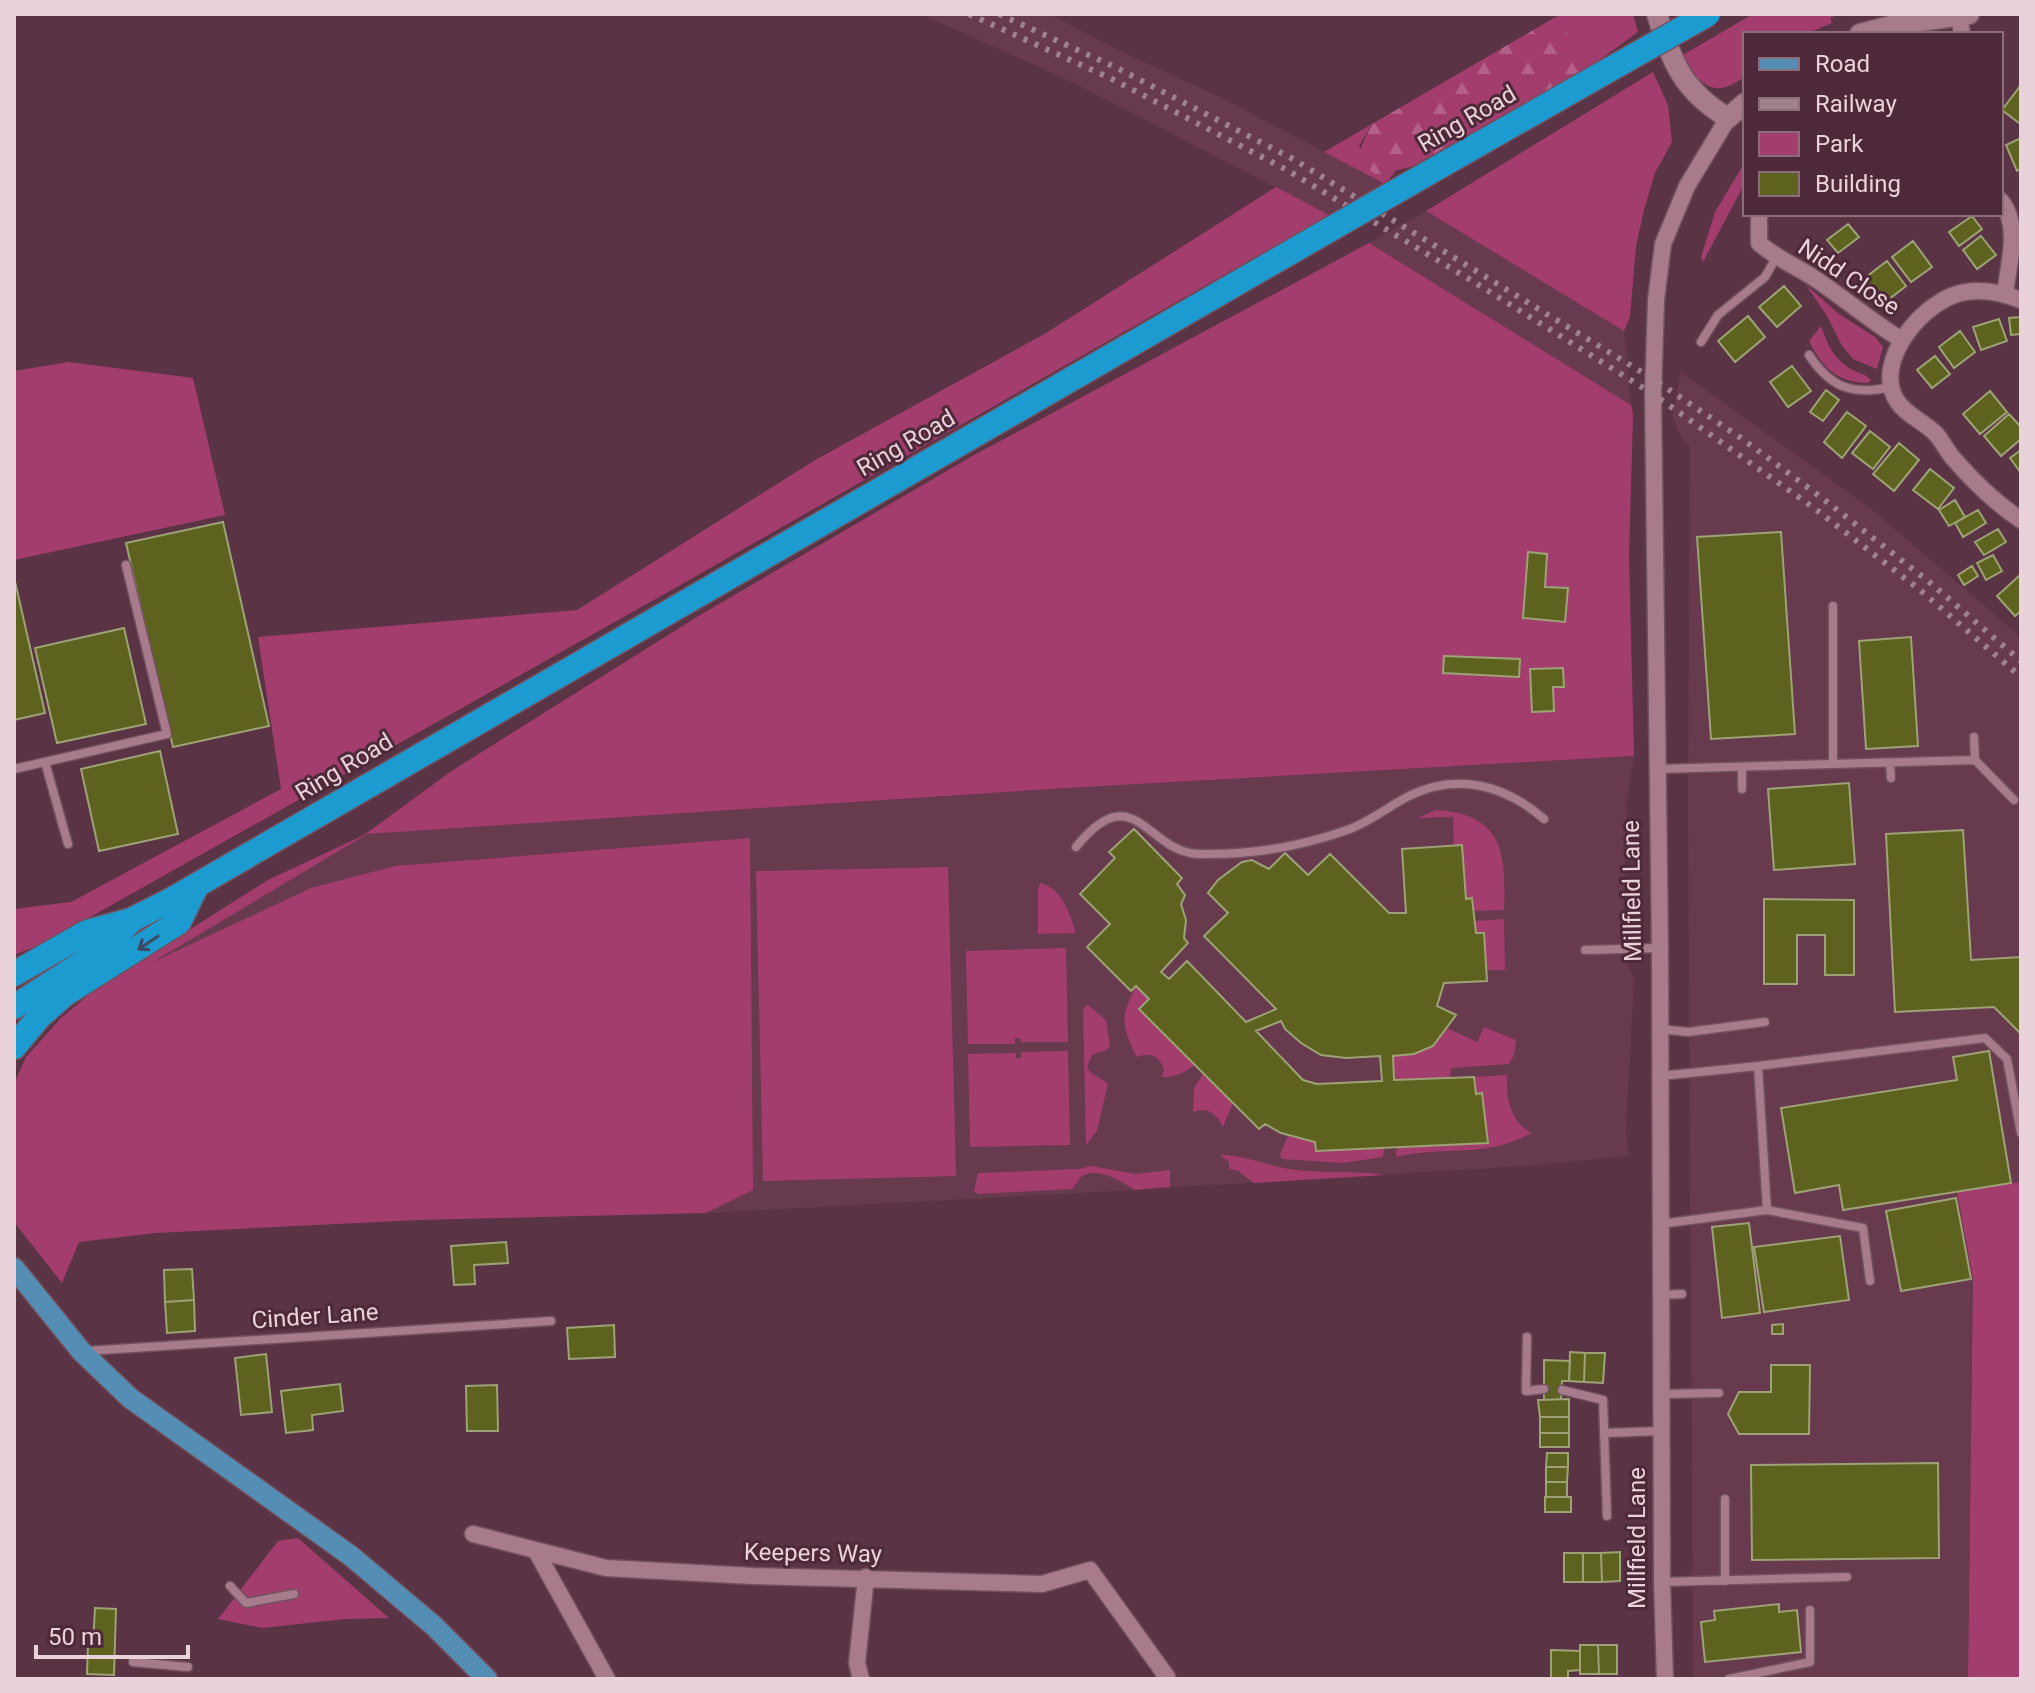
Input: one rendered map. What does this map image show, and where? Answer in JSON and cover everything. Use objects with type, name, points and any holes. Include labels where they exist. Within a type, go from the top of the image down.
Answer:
[{"type":"highway","name":"Ring Road","points":[[14,974],[87,932],[131,920],[197,885],[1708,14]]},
{"type":"highway","points":[[14,1047],[39,1017],[65,994],[179,922],[197,885]]},
{"type":"highway","name":"Ring Road","points":[[14,1007],[99,952],[131,920]]},
{"type":"main road","points":[[14,1268],[81,1351],[130,1398],[351,1556],[434,1626],[487,1679]]},
{"type":"street","points":[[1657,14],[1670,52],[1687,85],[1699,98],[1728,118]]},
{"type":"street","points":[[1868,32],[1899,24],[1963,21]]},
{"type":"street","name":"Millfield Lane","points":[[1665,1679],[1653,394],[1656,300],[1663,244],[1687,186],[1728,118],[1743,105]]},
{"type":"street","points":[[2011,210],[2013,297],[1966,292],[1950,297],[1900,339],[1889,373],[1896,401],[1934,432],[1954,459],[2021,520]]},
{"type":"street","name":"Nidd Close","points":[[1759,216],[1759,243],[1776,258],[1816,279],[1900,339]]},
{"type":"street","name":"Keepers Way","points":[[473,1534],[606,1568],[753,1576],[1042,1584],[1090,1570],[1166,1678]]},
{"type":"street","points":[[536,1551],[607,1679]]},
{"type":"street","points":[[861,1679],[857,1663],[866,1577]]},
{"type":"lane","points":[[1701,342],[1718,315],[1765,277],[1776,258]]},
{"type":"lane","points":[[1809,355],[1820,372],[1837,386],[1857,390],[1891,387]]},
{"type":"lane","points":[[14,769],[167,734],[126,565]]},
{"type":"lane","points":[[1833,606],[1833,764]]},
{"type":"lane","points":[[1974,737],[1975,760],[2014,800]]},
{"type":"lane","points":[[1657,770],[1975,760]]},
{"type":"lane","points":[[45,762],[68,844]]},
{"type":"lane","points":[[1890,763],[1891,778]]},
{"type":"lane","points":[[1742,767],[1742,789]]},
{"type":"lane","points":[[1076,847],[1094,825],[1127,817],[1145,824],[1170,846],[1189,854],[1268,850],[1352,828],[1413,794],[1472,783],[1496,788],[1515,797],[1544,819]]},
{"type":"lane","points":[[1585,950],[1660,948]]},
{"type":"lane","points":[[1659,1029],[1688,1032],[1765,1022]]},
{"type":"lane","points":[[1659,1076],[1985,1038],[2007,1059],[2021,1131]]},
{"type":"lane","points":[[1758,1066],[1767,1210]]},
{"type":"lane","points":[[1659,1224],[1767,1210],[1863,1228],[1870,1281]]},
{"type":"lane","points":[[1661,1295],[1682,1294]]},
{"type":"lane","name":"Cinder Lane","points":[[81,1351],[551,1321]]},
{"type":"lane","points":[[1527,1337],[1526,1391],[1544,1389]]},
{"type":"lane","points":[[1562,1390],[1603,1400],[1607,1516]]},
{"type":"lane","points":[[1662,1394],[1719,1393]]},
{"type":"lane","points":[[1604,1433],[1662,1431]]},
{"type":"lane","points":[[1725,1499],[1725,1581]]},
{"type":"lane","points":[[1662,1582],[1847,1577]]},
{"type":"lane","points":[[230,1586],[246,1603],[294,1594]]},
{"type":"lane","points":[[1729,1679],[1810,1662],[1810,1610]]},
{"type":"lane","points":[[133,1662],[188,1667]]},
{"type":"shaded area","points":[[921,14],[1049,14],[1222,98],[1385,184],[1329,215],[1074,83]]},
{"type":"shaded area","points":[[1426,211],[1624,331],[1631,405],[1369,243]]},
{"type":"shaded area","points":[[1681,372],[1870,508],[2021,637],[2021,1182],[1957,1192],[1973,1279],[1968,1679],[1693,1679],[1688,804],[1690,447],[1682,440],[1672,415]]},
{"type":"shaded area","points":[[1634,756],[1627,799],[1622,949],[1634,979],[1626,1133],[1629,1156],[1525,1166],[1080,1193],[706,1213],[418,1220],[155,1233],[79,1242],[143,968],[364,834],[1066,788]]},
{"type":"green space","points":[[1561,14],[1633,14],[1638,32],[1594,64],[1554,18]]},
{"type":"green space","points":[[1753,14],[1840,14],[1830,18],[1832,23],[1811,32],[1743,32],[1743,77],[1724,87],[1708,86],[1701,81],[1681,56]]},
{"type":"green space","points":[[1554,18],[1594,64],[1411,167],[1377,175],[1363,163],[1360,152],[1372,124]]},
{"type":"green space","points":[[1653,72],[1668,105],[1672,142],[1655,173],[1644,210],[1636,246],[1630,317],[1624,331],[1426,211]]},
{"type":"green space","points":[[1372,124],[1359,146],[1377,174],[1396,171],[1385,184],[1324,152]]},
{"type":"green space","points":[[1743,165],[1743,187],[1703,262],[1701,257],[1715,212]]},
{"type":"green space","points":[[1276,187],[1329,215],[684,583],[44,943],[14,955],[14,909],[71,902],[281,789],[258,637],[577,610],[817,459],[1046,333]]},
{"type":"green space","points":[[1369,243],[1631,405],[1629,556],[1634,756],[1066,788],[367,834],[153,962],[311,888],[395,866],[750,838],[753,1190],[706,1213],[418,1220],[155,1233],[79,1242],[62,1283],[14,1222],[14,1084],[26,1057],[60,1019],[93,991],[268,880],[364,835],[453,770],[700,615],[974,455]],"holes":[[[1529,552],[1547,554],[1545,587],[1567,589],[1565,622],[1523,618]],[[1444,657],[1520,660],[1519,676],[1444,673]],[[1563,668],[1564,686],[1553,687],[1554,711],[1532,712],[1530,669]]]},
{"type":"green space","points":[[1806,285],[1839,314],[1875,337],[1883,347],[1877,369],[1853,359],[1842,346]]},
{"type":"green space","points":[[1821,326],[1835,355],[1843,364],[1869,378],[1868,383],[1839,377],[1819,359],[1809,341]]},
{"type":"green space","points":[[69,362],[193,378],[225,515],[14,560],[14,371]]},
{"type":"green space","points":[[1436,810],[1476,819],[1496,840],[1504,871],[1504,910],[1474,911],[1472,899],[1466,899],[1462,846],[1454,846],[1453,817],[1417,818]]},
{"type":"green space","points":[[948,867],[956,1176],[763,1181],[756,871]]},
{"type":"green space","points":[[1040,883],[1060,896],[1076,933],[1038,934]]},
{"type":"green space","points":[[1504,919],[1505,970],[1487,970],[1484,933],[1476,933],[1475,921]]},
{"type":"green space","points":[[1066,948],[1068,1042],[1021,1042],[1020,1038],[1015,1038],[1015,1044],[968,1044],[966,951]]},
{"type":"green space","points":[[1136,986],[1149,999],[1139,1009],[1195,1065],[1171,1077],[1162,1077],[1164,1069],[1157,1058],[1150,1055],[1137,1057],[1124,1022]]},
{"type":"green space","points":[[1088,1005],[1106,1020],[1110,1046],[1092,1055],[1087,1067],[1108,1083],[1097,1131],[1086,1145],[1083,1009]]},
{"type":"green space","points":[[1484,1027],[1516,1040],[1509,1064],[1451,1068],[1450,1078],[1394,1080],[1393,1056],[1424,1049],[1447,1028],[1477,1042]]},
{"type":"green space","points":[[1068,1051],[1070,1145],[970,1147],[968,1054],[1016,1053],[1016,1058],[1021,1058],[1021,1052]]},
{"type":"green space","points":[[1203,1074],[1233,1103],[1223,1127],[1211,1112],[1193,1112],[1194,1088]]},
{"type":"green space","points":[[1507,1075],[1511,1108],[1518,1122],[1531,1133],[1498,1146],[1396,1157],[1397,1147],[1487,1143],[1482,1094],[1476,1094],[1474,1077]]},
{"type":"green space","points":[[1288,1136],[1315,1142],[1317,1151],[1384,1148],[1383,1157],[1343,1163],[1282,1159],[1280,1154]]},
{"type":"green space","points":[[1220,1155],[1301,1170],[1385,1175],[1254,1183],[1237,1170],[1229,1169],[1229,1162]]},
{"type":"green space","points":[[1091,1166],[1136,1174],[1170,1170],[1170,1187],[1134,1190],[1116,1179],[1092,1173],[1080,1178],[1072,1189],[978,1194],[974,1191],[978,1173]]},
{"type":"green space","points":[[2021,1182],[2021,1679],[1968,1679],[1973,1279],[1957,1192]]},
{"type":"green space","points":[[298,1538],[389,1618],[345,1619],[262,1628],[218,1619],[278,1541]]},
{"type":"building","points":[[2021,85],[2021,121],[2019,123],[2003,109]]},
{"type":"building","points":[[2021,138],[2021,169],[2017,171],[2006,145]]},
{"type":"building","points":[[1972,216],[1982,229],[1959,246],[1949,232]]},
{"type":"building","points":[[1848,224],[1859,237],[1838,253],[1827,240]]},
{"type":"building","points":[[1981,236],[1996,255],[1977,269],[1963,250]]},
{"type":"building","points":[[1913,241],[1932,267],[1911,282],[1892,257]]},
{"type":"building","points":[[1887,261],[1906,286],[1884,303],[1865,278]]},
{"type":"building","points":[[1784,286],[1801,306],[1777,327],[1759,307]]},
{"type":"building","points":[[1748,316],[1765,337],[1735,362],[1718,341]]},
{"type":"building","points":[[2021,317],[2021,334],[2011,335],[2009,318]]},
{"type":"building","points":[[1999,319],[2007,341],[1981,350],[1973,327]]},
{"type":"building","points":[[1960,331],[1975,352],[1954,368],[1939,347]]},
{"type":"building","points":[[1935,356],[1950,374],[1932,388],[1917,370]]},
{"type":"building","points":[[1792,366],[1811,391],[1788,407],[1770,382]]},
{"type":"building","points":[[1826,390],[1839,400],[1823,421],[1810,412]]},
{"type":"building","points":[[1990,391],[2007,412],[1980,434],[1963,414]]},
{"type":"building","points":[[1847,412],[1866,426],[1842,458],[1824,442]]},
{"type":"building","points":[[2009,414],[2021,427],[2021,439],[2001,456],[1984,436]]},
{"type":"building","points":[[1870,431],[1890,447],[1873,469],[1852,453]]},
{"type":"building","points":[[1899,443],[1919,460],[1894,491],[1873,474]]},
{"type":"building","points":[[2021,450],[2021,473],[2010,458]]},
{"type":"building","points":[[1930,469],[1954,488],[1938,509],[1913,490]]},
{"type":"building","points":[[1955,500],[1965,517],[1949,526],[1939,510]]},
{"type":"building","points":[[1978,510],[1986,523],[1963,537],[1955,523]]},
{"type":"building","points":[[223,522],[269,726],[173,747],[126,543]]},
{"type":"building","points":[[1998,529],[2006,542],[1984,555],[1975,542]]},
{"type":"building","points":[[1781,532],[1795,734],[1711,739],[1697,537]]},
{"type":"building","points":[[1528,552],[1547,554],[1545,587],[1568,588],[1565,622],[1523,618]]},
{"type":"building","points":[[1993,555],[2002,571],[1986,580],[1977,563]]},
{"type":"building","points":[[1972,566],[1978,576],[1964,585],[1958,575]]},
{"type":"building","points":[[2021,574],[2021,611],[2015,616],[1997,596]]},
{"type":"building","points":[[14,577],[45,713],[14,720]]},
{"type":"building","points":[[124,628],[146,724],[57,743],[35,648]]},
{"type":"building","points":[[1911,637],[1918,746],[1866,749],[1859,641]]},
{"type":"building","points":[[1444,656],[1520,659],[1519,677],[1443,673]]},
{"type":"building","points":[[1563,668],[1564,687],[1553,687],[1554,711],[1532,712],[1530,669]]},
{"type":"building","points":[[160,751],[178,834],[99,851],[81,769]]},
{"type":"building","points":[[1849,783],[1855,864],[1774,870],[1768,789]]},
{"type":"building","points":[[1134,829],[1182,878],[1177,884],[1185,895],[1181,904],[1186,920],[1184,938],[1188,943],[1161,972],[1169,979],[1187,961],[1246,1022],[1276,1009],[1204,936],[1228,913],[1208,893],[1218,880],[1242,862],[1252,860],[1269,869],[1285,853],[1308,875],[1330,854],[1389,913],[1406,913],[1402,849],[1462,845],[1466,899],[1472,898],[1476,933],[1484,933],[1487,981],[1444,983],[1437,1006],[1456,1015],[1433,1046],[1414,1054],[1393,1056],[1394,1080],[1474,1077],[1476,1094],[1482,1093],[1488,1143],[1316,1151],[1315,1142],[1281,1133],[1265,1124],[1259,1129],[1139,1009],[1149,999],[1136,986],[1131,991],[1087,947],[1110,924],[1080,894],[1115,858],[1109,852]],"holes":[[[1281,1021],[1285,1029],[1321,1055],[1346,1058],[1380,1056],[1382,1081],[1317,1084],[1303,1080],[1256,1031]]]},
{"type":"building","points":[[1963,830],[1971,960],[2021,957],[2021,1034],[1994,1007],[1895,1012],[1886,834]]},
{"type":"building","points":[[1764,899],[1854,900],[1854,975],[1825,975],[1825,935],[1797,935],[1797,984],[1764,984]]},
{"type":"building","points":[[1989,1051],[2011,1183],[1843,1210],[1839,1185],[1795,1193],[1781,1108],[1957,1080],[1953,1057]]},
{"type":"building","points":[[1956,1198],[1971,1279],[1901,1291],[1886,1211]]},
{"type":"building","points":[[1749,1223],[1760,1313],[1722,1318],[1712,1227]]},
{"type":"building","points":[[1840,1236],[1849,1300],[1764,1312],[1754,1247]]},
{"type":"building","points":[[506,1242],[508,1263],[474,1265],[475,1284],[454,1285],[451,1246]]},
{"type":"building","points":[[192,1269],[194,1300],[165,1302],[164,1270]]},
{"type":"building","points":[[194,1300],[195,1331],[167,1333],[165,1302]]},
{"type":"building","points":[[1783,1324],[1783,1334],[1772,1334],[1772,1325]]},
{"type":"building","points":[[614,1325],[615,1357],[569,1359],[567,1328]]},
{"type":"building","points":[[1570,1352],[1585,1353],[1584,1382],[1569,1381]]},
{"type":"building","points":[[1585,1353],[1605,1353],[1603,1383],[1584,1382]]},
{"type":"building","points":[[266,1354],[272,1412],[241,1415],[235,1358]]},
{"type":"building","points":[[1544,1360],[1570,1361],[1569,1381],[1562,1381],[1561,1399],[1544,1400]]},
{"type":"building","points":[[1771,1365],[1810,1365],[1809,1434],[1739,1434],[1728,1414],[1739,1392],[1771,1392]]},
{"type":"building","points":[[340,1384],[343,1411],[312,1415],[313,1430],[286,1433],[281,1391]]},
{"type":"building","points":[[497,1385],[498,1431],[467,1431],[466,1386]]},
{"type":"building","points":[[1569,1399],[1569,1417],[1540,1417],[1538,1400]]},
{"type":"building","points":[[1540,1417],[1569,1417],[1569,1433],[1540,1433]]},
{"type":"building","points":[[1540,1433],[1569,1433],[1569,1447],[1540,1447]]},
{"type":"building","points":[[1547,1453],[1568,1453],[1568,1467],[1546,1467]]},
{"type":"building","points":[[1938,1463],[1939,1558],[1752,1560],[1751,1465]]},
{"type":"building","points":[[1546,1467],[1568,1467],[1567,1482],[1546,1482]]},
{"type":"building","points":[[1546,1482],[1567,1482],[1567,1497],[1546,1497]]},
{"type":"building","points":[[1545,1497],[1571,1497],[1571,1512],[1545,1512]]},
{"type":"building","points":[[1620,1552],[1620,1581],[1602,1582],[1601,1553]]},
{"type":"building","points":[[1564,1553],[1583,1553],[1583,1582],[1564,1582]]},
{"type":"building","points":[[1583,1553],[1601,1553],[1602,1582],[1583,1582]]},
{"type":"building","points":[[1779,1604],[1779,1612],[1797,1610],[1801,1652],[1705,1662],[1701,1622],[1715,1620],[1714,1611]]},
{"type":"building","points":[[95,1608],[116,1609],[114,1675],[87,1674],[88,1645],[93,1645]]},
{"type":"building","points":[[1580,1645],[1598,1645],[1599,1674],[1580,1674]]},
{"type":"building","points":[[1598,1645],[1617,1645],[1617,1674],[1599,1674]]},
{"type":"building","points":[[1551,1650],[1580,1651],[1580,1670],[1568,1671],[1568,1679],[1551,1679]]},
{"type":"railway","points":[[969,14],[1112,79],[1287,170],[1653,394],[1814,508],[1920,590],[2021,677]]},
{"type":"railway","points":[[999,14],[1117,68],[1293,159],[1653,379],[1741,438],[1822,498],[1928,581],[2021,661]]}]
